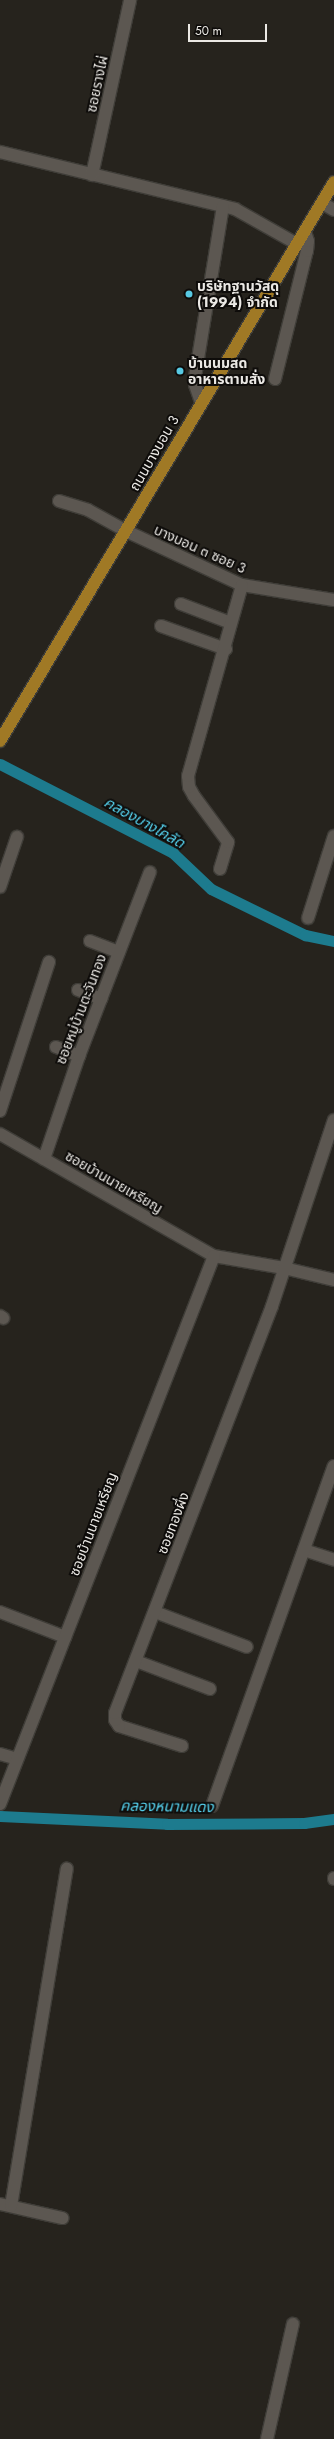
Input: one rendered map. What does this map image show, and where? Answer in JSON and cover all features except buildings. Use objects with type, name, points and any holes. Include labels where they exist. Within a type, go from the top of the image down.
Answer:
[{"type":"main road","name":"ถนนบางบอน 3","points":[[0,741],[126,531],[201,402],[334,182]]},
{"type":"street","name":"ซอยรางไผ่","points":[[92,175],[130,0]]},
{"type":"street","points":[[0,152],[235,209],[297,244]]},
{"type":"street","points":[[322,203],[334,210]]},
{"type":"street","points":[[201,402],[195,385],[195,377],[223,206]]},
{"type":"street","points":[[275,379],[307,251],[308,241],[305,232]]},
{"type":"street","name":"บางบอน ๓ ซอย 3","points":[[59,501],[88,510],[126,531],[242,585],[334,600]]},
{"type":"street","points":[[220,869],[228,842],[194,796],[189,786],[188,776],[226,649],[231,623],[242,585]]},
{"type":"street","points":[[181,604],[231,623]]},
{"type":"street","points":[[161,626],[226,649]]},
{"type":"street","points":[[308,918],[334,836]]},
{"type":"street","points":[[0,887],[17,837]]},
{"type":"street","name":"ซอยหมู่บ้านตะวันทอง","points":[[44,1159],[79,1056],[150,872]]},
{"type":"street","points":[[90,941],[119,952]]},
{"type":"street","points":[[0,1110],[49,962]]},
{"type":"street","points":[[78,990],[101,999]]},
{"type":"street","points":[[56,1048],[79,1056]]},
{"type":"street","name":"ซอยทองผึ่ง","points":[[182,1746],[119,1726],[115,1720],[136,1661],[272,1306],[334,1120]]},
{"type":"street","name":"ซอยบ้านนายเหรียญ","points":[[0,1134],[214,1256],[284,1268],[334,1280]]},
{"type":"street","name":"ซอยบ้านนายเหรียญ","points":[[0,1804],[214,1256]]},
{"type":"street","points":[[212,1806],[334,1466]]},
{"type":"street","points":[[304,1550],[334,1560]]},
{"type":"street","points":[[0,1612],[65,1637]]},
{"type":"street","points":[[155,1612],[248,1647]]},
{"type":"street","points":[[136,1661],[210,1688]]},
{"type":"street","points":[[0,1754],[17,1759]]},
{"type":"street","points":[[62,2218],[5,2205],[68,1869]]},
{"type":"street","points":[[267,2439],[293,2324]]},
{"type":"waterway","name":"คลองบางโคลัด","points":[[0,764],[173,853],[211,889],[305,935],[334,941]]},
{"type":"waterway","name":"คลองหนามแดง","points":[[0,1816],[167,1824],[304,1823],[334,1819]]},
{"type":"place","name":"บริษัทฐานวัสดุ (1994) จำกัด","points":[[189,294]]},
{"type":"place","name":"บ้านนมสด อาหารตามสั่ง","points":[[180,371]]}]
